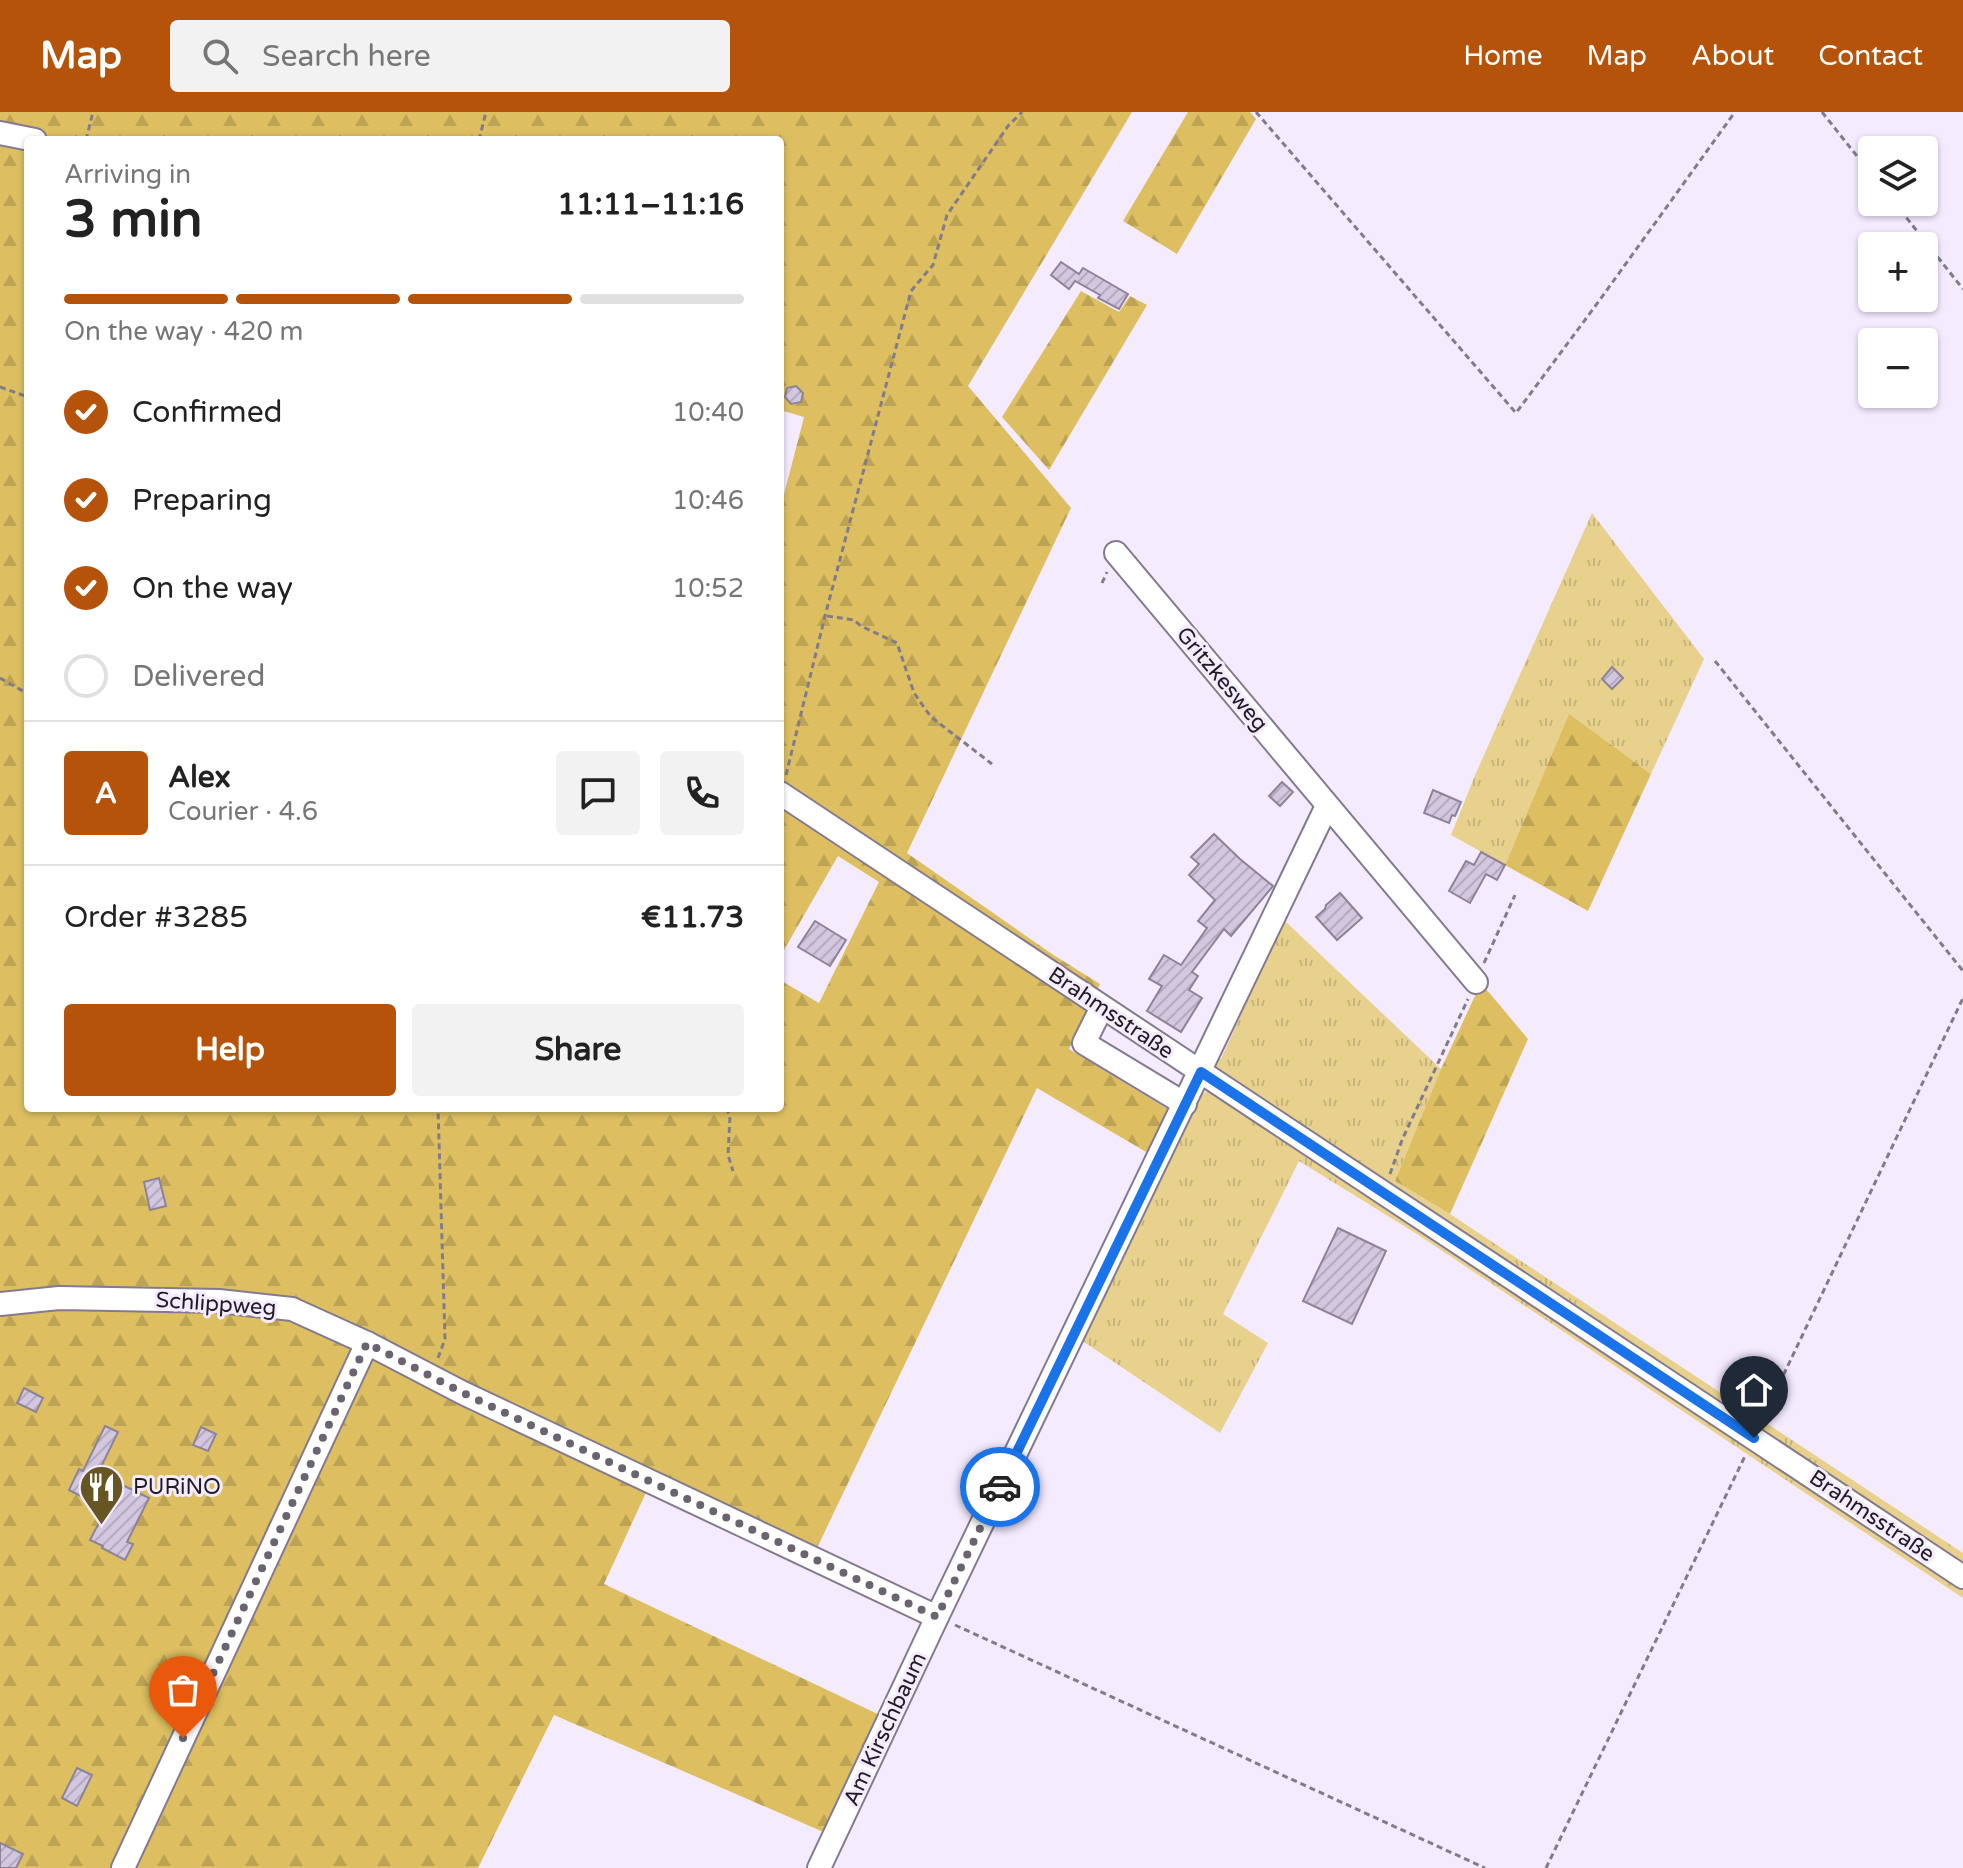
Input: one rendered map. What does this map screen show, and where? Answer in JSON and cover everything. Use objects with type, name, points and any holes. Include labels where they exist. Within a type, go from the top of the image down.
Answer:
[{"type":"street","points":[[0,133],[24,138]]},
{"type":"street","name":"Gritzkesweg","points":[[1116,553],[1476,982]]},
{"type":"street","name":"Brahmsstraße","points":[[784,796],[1963,1577]]},
{"type":"street","points":[[1201,1072],[1327,806]]},
{"type":"street","points":[[1102,1007],[1084,1043],[1185,1104]]},
{"type":"street","name":"Am Kirschbaum","points":[[819,1868],[1201,1072]]},
{"type":"street","name":"Schlippweg","points":[[0,1304],[59,1298],[219,1301],[292,1309],[937,1617]]},
{"type":"street","points":[[123,1868],[367,1343]]},
{"type":"path","points":[[87,136],[93,112]]},
{"type":"path","points":[[480,136],[486,112]]},
{"type":"path","points":[[784,782],[911,291],[933,265],[947,215],[1008,126],[1022,112]]},
{"type":"path","points":[[1256,112],[1516,413],[1735,112]]},
{"type":"path","points":[[1822,112],[1858,157]]},
{"type":"path","points":[[1905,216],[1963,289]]},
{"type":"path","points":[[0,387],[24,396]]},
{"type":"path","points":[[825,616],[854,620],[897,643],[914,693],[931,717],[992,764]]},
{"type":"path","points":[[1715,661],[1963,971]]},
{"type":"path","points":[[0,678],[24,692]]},
{"type":"path","points":[[1383,1193],[1402,1140],[1515,895]]},
{"type":"path","points":[[1546,1868],[1963,998]]},
{"type":"path","points":[[431,1376],[445,1339],[438,1112]]},
{"type":"path","points":[[728,1112],[728,1155],[733,1171]]},
{"type":"path","points":[[937,1617],[1485,1868]]},
{"type":"green space","points":[[0,112],[1132,112],[968,386],[1071,508],[907,853],[1100,984],[1069,1049],[1174,1113],[1153,1156],[1037,1088],[815,1552],[649,1486],[604,1584],[884,1717],[828,1834],[554,1715],[478,1868],[0,1868]]},
{"type":"green space","points":[[1188,112],[1250,112],[1256,119],[1177,254],[1123,221]]},
{"type":"green space","points":[[1081,291],[1119,312],[1130,296],[1147,305],[1049,470],[1002,417]]},
{"type":"green space","points":[[1592,513],[1704,659],[1651,774],[1569,715],[1505,865],[1451,835]]},
{"type":"green space","points":[[1569,714],[1651,774],[1588,911],[1505,865]]},
{"type":"green space","points":[[1284,920],[1441,1069],[1395,1181],[1450,1214],[1963,1553],[1963,1565],[1213,1070],[1214,1056],[1221,1059]]},
{"type":"green space","points":[[1481,983],[1528,1039],[1450,1214],[1395,1181],[1441,1069]]},
{"type":"green space","points":[[1210,1090],[1963,1584],[1963,1598],[1417,1234],[1299,1161],[1223,1314],[1268,1343],[1220,1433],[1078,1338],[1197,1099]]},
{"type":"building","points":[[1061,262],[1079,274],[1083,268],[1128,294],[1119,309],[1075,281],[1069,289],[1051,275]]},
{"type":"building","points":[[796,386],[803,393],[801,402],[791,404],[785,397],[787,388]]},
{"type":"building","points":[[1612,667],[1623,678],[1612,689],[1602,679]]},
{"type":"building","points":[[1282,782],[1293,792],[1280,806],[1269,796]]},
{"type":"building","points":[[1433,790],[1461,802],[1449,823],[1424,813]]},
{"type":"building","points":[[1214,834],[1273,886],[1231,936],[1224,929],[1192,972],[1198,976],[1189,990],[1202,998],[1181,1032],[1147,1011],[1162,986],[1149,979],[1164,955],[1181,965],[1207,928],[1198,921],[1215,900],[1189,875],[1199,864],[1191,857]]},
{"type":"building","points":[[1481,852],[1505,865],[1497,880],[1486,874],[1470,903],[1449,891],[1466,861],[1474,865]]},
{"type":"building","points":[[1340,893],[1362,918],[1337,940],[1316,917]]},
{"type":"building","points":[[815,921],[846,940],[830,966],[798,947]]},
{"type":"building","points":[[159,1178],[166,1206],[150,1210],[144,1182]]},
{"type":"building","points":[[1338,1228],[1386,1251],[1352,1324],[1303,1301]]},
{"type":"building","points":[[24,1388],[43,1398],[36,1412],[17,1403]]},
{"type":"building","points":[[105,1426],[118,1432],[98,1473],[149,1498],[127,1542],[133,1544],[125,1560],[90,1540],[106,1509],[69,1490],[79,1469],[83,1471]]},
{"type":"building","points":[[201,1427],[216,1434],[208,1451],[193,1445]]},
{"type":"building","points":[[77,1768],[92,1775],[77,1806],[62,1798]]},
{"type":"building","points":[[0,1843],[23,1854],[16,1868],[0,1868]]},
{"type":"way so far","points":[[183,1738],[367,1343],[463,1393],[937,1617],[1000,1487]]},
{"type":"place","name":"PURiNO","points":[[102,1526]]},
{"type":"route","points":[[1000,1487],[1201,1072],[1754,1438]]}]
